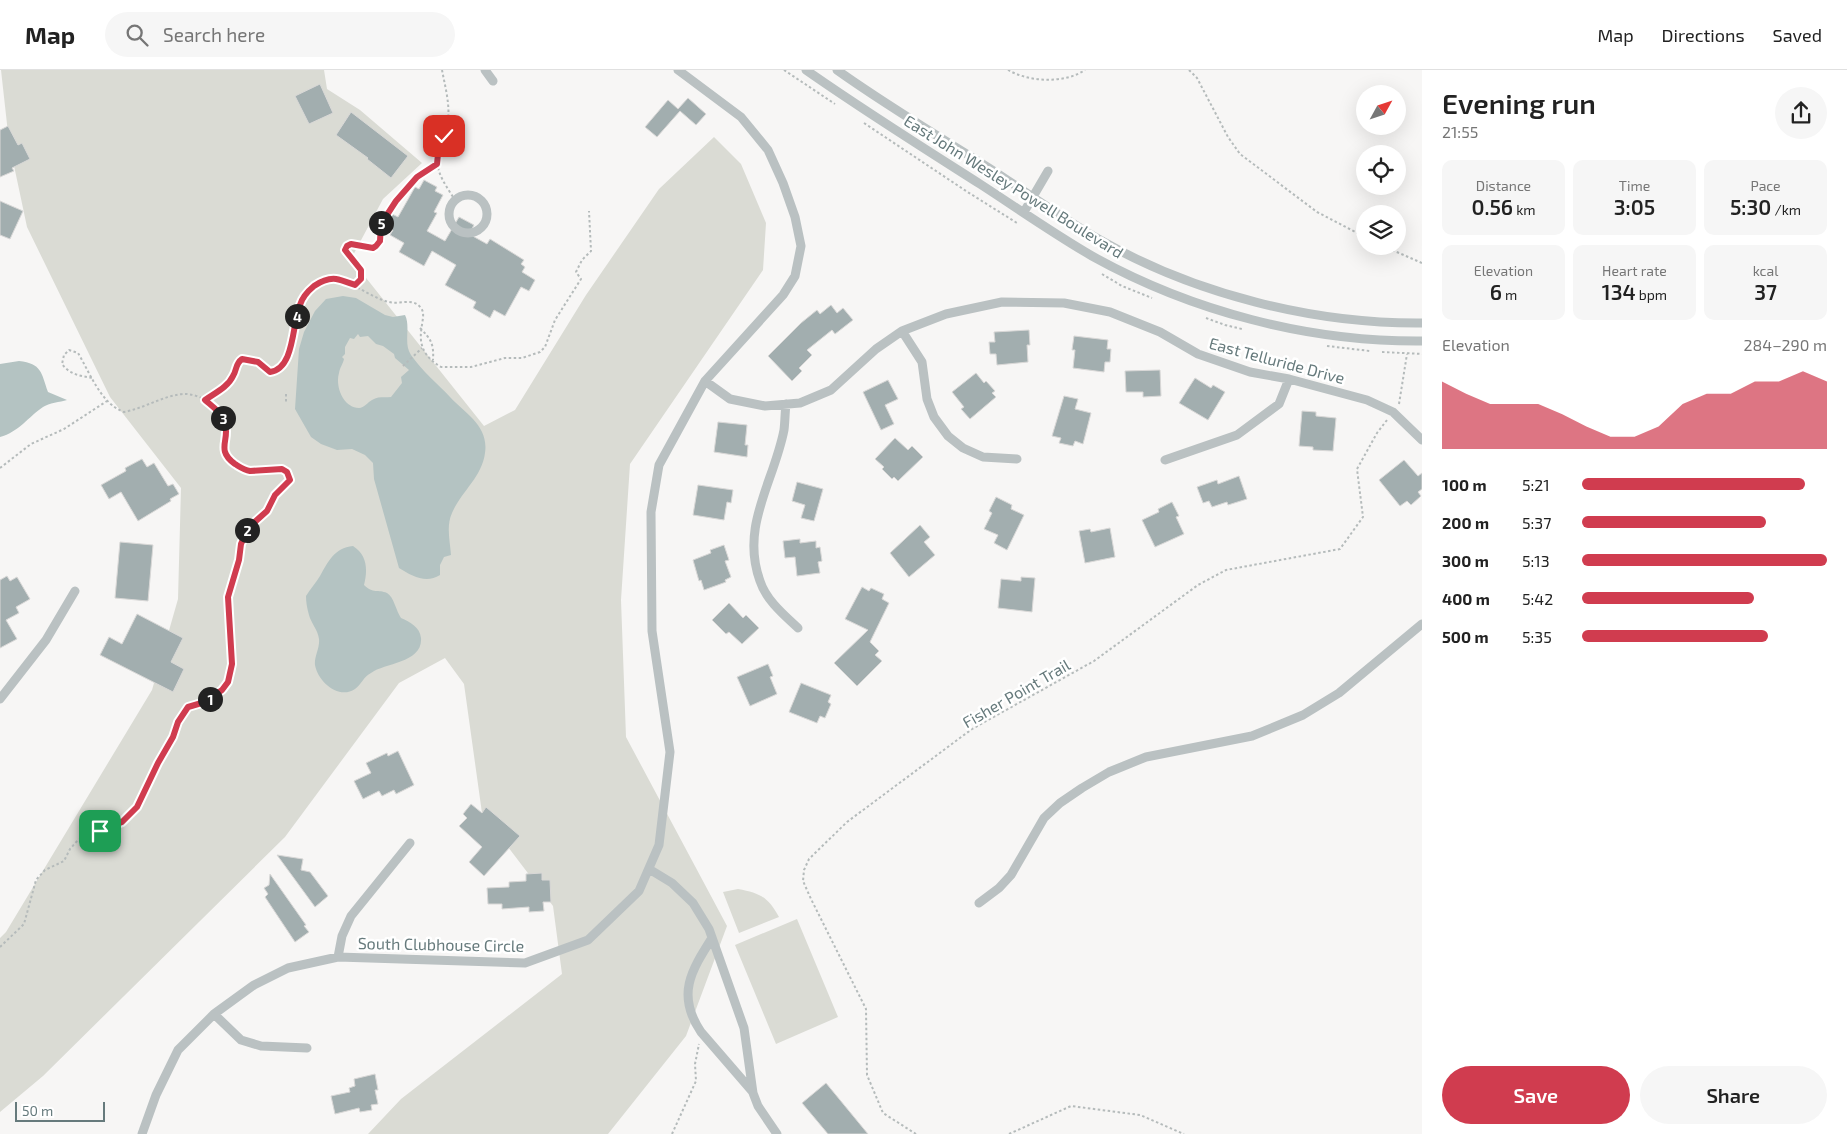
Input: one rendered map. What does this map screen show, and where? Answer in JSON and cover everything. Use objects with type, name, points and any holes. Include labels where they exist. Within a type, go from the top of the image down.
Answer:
[{"type":"street","points":[[485,70],[493,81],[494,70]]},
{"type":"street","name":"South Clubhouse Circle","points":[[142,1134],[156,1095],[178,1050],[214,1014],[254,984],[288,968],[338,957],[525,963],[588,940],[639,891],[659,845],[670,752],[652,631],[651,512],[659,465],[705,381],[783,295],[795,276],[800,246],[795,217],[783,183],[768,150],[741,117],[678,70]]},
{"type":"street","name":"East John Wesley Powell Boulevard","points":[[806,70],[853,103],[1092,255],[1144,282],[1216,309],[1275,325],[1344,338],[1422,341]]},
{"type":"street","name":"East John Wesley Powell Boulevard","points":[[837,70],[1100,240],[1152,265],[1222,292],[1279,307],[1346,320],[1422,323]]},
{"type":"street","points":[[1024,212],[1048,171]]},
{"type":"street","points":[[473,196],[483,202],[487,215],[483,227],[472,233],[466,233],[455,228],[451,223],[449,211],[455,200],[460,197],[473,196]]},
{"type":"street","name":"East Telluride Drive","points":[[705,381],[730,400],[765,406],[800,403],[831,390],[876,349],[902,331],[946,314],[1002,302],[1064,303],[1110,312],[1160,332],[1198,354],[1250,372],[1289,379],[1351,395],[1393,412],[1422,440]]},
{"type":"street","points":[[902,331],[922,362],[927,399],[934,417],[948,436],[963,448],[983,457],[1017,459]]},
{"type":"street","points":[[1165,460],[1236,435],[1279,404],[1289,379]]},
{"type":"street","points":[[786,404],[784,430],[755,523],[754,555],[760,582],[772,602],[798,628]]},
{"type":"street","points":[[0,699],[46,640],[75,592]]},
{"type":"street","points":[[979,903],[999,888],[1010,875],[1044,818],[1060,803],[1082,788],[1109,772],[1146,757],[1252,736],[1303,715],[1340,692],[1422,624]]},
{"type":"street","points":[[338,957],[342,936],[351,916],[410,843]]},
{"type":"street","points":[[649,869],[672,883],[693,903],[712,938],[744,1028],[753,1093],[758,1106],[777,1134]]},
{"type":"street","points":[[712,938],[693,968],[688,990],[689,1006],[695,1023],[701,1032],[753,1093]]},
{"type":"street","points":[[214,1014],[241,1040],[261,1046],[307,1048]]},
{"type":"path","points":[[442,70],[448,100],[448,122],[438,154],[437,164],[442,178],[455,200]]},
{"type":"path","points":[[1008,70],[1014,74],[1052,81],[1085,70]]},
{"type":"path","points":[[1189,70],[1197,78],[1228,137],[1240,154],[1317,212],[1356,232]]},
{"type":"path","points":[[355,285],[362,276],[356,263],[346,254],[347,246],[351,244],[373,248],[376,246],[380,241],[381,224],[396,201],[417,177],[437,164]]},
{"type":"path","points":[[205,400],[233,378],[238,362],[242,359],[258,362],[270,372],[281,368],[285,364],[300,305],[308,293],[318,284],[336,279],[355,285],[390,302],[414,302],[423,310],[420,328],[422,348],[441,368],[471,367],[506,358],[531,356],[545,347],[555,320],[581,279],[576,272],[582,260],[591,251],[589,211]]},
{"type":"path","points":[[1404,255],[1422,263]]},
{"type":"path","points":[[420,328],[432,340],[434,347],[433,360]]},
{"type":"path","points":[[404,366],[422,348]]},
{"type":"path","points":[[0,947],[24,924],[36,880],[40,874],[64,861],[70,849],[78,840],[122,822],[130,816],[137,807],[188,707],[205,702],[222,690],[231,675],[228,597],[239,560],[241,544],[248,528],[264,514],[275,495],[288,484],[289,476],[282,469],[244,470],[228,459],[224,451],[226,428],[224,421],[220,413],[205,400],[194,395],[184,394],[159,398],[124,412],[111,406],[107,401],[78,353],[69,350],[64,355],[62,364],[66,370],[93,378]]},
{"type":"path","name":"Fisher Point Trail","points":[[916,1134],[883,1113],[867,1075],[866,1009],[811,899],[804,881],[804,870],[809,859],[846,822],[972,729],[1094,661],[1198,585],[1226,570],[1340,550],[1363,517],[1357,469],[1377,433],[1399,404],[1407,354],[1422,354]]},
{"type":"path","points":[[286,394],[286,404]]},
{"type":"path","points":[[0,468],[31,444],[64,429],[107,401]]},
{"type":"path","points":[[672,1134],[696,1081],[695,1064],[701,1032]]},
{"type":"path","points":[[1010,1134],[1071,1106],[1140,1116],[1184,1134]]},
{"type":"shaded area","points":[[1,70],[324,70],[327,89],[360,110],[422,163],[383,199],[351,259],[484,426],[515,410],[586,295],[659,189],[714,137],[741,164],[766,223],[763,270],[630,464],[621,600],[626,737],[727,926],[686,1036],[608,1134],[368,1134],[401,1099],[562,974],[553,906],[482,813],[464,684],[445,658],[399,683],[285,837],[43,1076],[0,1112],[0,938],[6,932],[152,690],[178,599],[181,488],[110,397],[27,227],[9,142]]},
{"type":"shaded area","points":[[343,296],[356,298],[385,315],[393,317],[405,315],[411,355],[425,372],[475,421],[483,435],[485,453],[483,462],[476,477],[452,513],[449,528],[451,555],[444,557],[440,565],[440,575],[435,578],[419,578],[399,568],[374,479],[373,463],[365,455],[352,449],[337,450],[321,444],[311,437],[295,409],[299,349],[304,332],[315,311],[326,299]],"holes":[[[358,334],[360,337],[368,336],[376,344],[383,346],[394,354],[395,358],[409,370],[401,377],[402,383],[391,397],[374,399],[359,408],[353,407],[345,400],[339,390],[338,378],[344,359],[342,357],[345,354],[345,347],[350,338],[354,339]]]},
{"type":"shaded area","points":[[19,361],[32,364],[40,370],[48,392],[67,400],[45,406],[13,432],[0,437],[0,364]]},
{"type":"shaded area","points":[[353,546],[364,558],[366,573],[364,585],[370,589],[387,593],[401,618],[417,628],[421,638],[420,646],[416,653],[402,661],[369,674],[355,689],[349,692],[342,692],[330,688],[317,671],[315,662],[319,639],[309,615],[306,596],[332,557],[346,547]]},
{"type":"shaded area","points":[[738,889],[763,897],[779,917],[739,933],[723,892]]},
{"type":"shaded area","points":[[797,919],[838,1017],[776,1044],[735,945]]},
{"type":"building","points":[[320,84],[333,113],[309,124],[295,96]]},
{"type":"building","points":[[688,98],[706,114],[696,125],[680,111],[657,137],[645,127],[668,100],[678,109]]},
{"type":"building","points":[[351,112],[408,156],[391,178],[368,158],[336,135]]},
{"type":"building","points":[[8,126],[18,145],[22,143],[30,159],[12,168],[14,171],[0,177],[0,130]]},
{"type":"building","points":[[424,180],[437,187],[435,191],[443,195],[434,212],[437,213],[427,231],[445,241],[459,217],[474,225],[469,234],[487,244],[490,239],[524,260],[521,264],[525,267],[522,272],[535,280],[529,291],[521,287],[505,316],[494,310],[490,318],[473,308],[476,302],[445,285],[456,265],[432,251],[424,266],[399,252],[404,243],[390,235],[393,230],[385,226],[392,214],[398,217],[415,187],[419,189]]},
{"type":"building","points":[[0,201],[23,211],[10,239],[0,235]]},
{"type":"building","points":[[831,305],[837,313],[843,308],[853,320],[835,334],[832,330],[807,350],[812,355],[799,368],[802,371],[792,381],[768,356],[817,310],[820,314]]},
{"type":"building","points":[[1029,330],[1030,345],[1027,345],[1028,362],[997,365],[996,354],[990,354],[989,342],[995,342],[994,332]]},
{"type":"building","points":[[1074,336],[1108,340],[1107,349],[1111,349],[1110,362],[1105,362],[1104,372],[1073,368],[1075,350],[1072,350]]},
{"type":"building","points":[[1160,370],[1161,396],[1143,397],[1143,392],[1126,392],[1125,371]]},
{"type":"building","points":[[976,373],[984,383],[986,381],[995,391],[992,393],[996,397],[970,419],[961,409],[964,407],[952,392]]},
{"type":"building","points":[[1195,378],[1211,388],[1213,385],[1225,392],[1208,420],[1179,403]]},
{"type":"building","points":[[888,380],[898,399],[885,405],[894,424],[881,430],[863,392]]},
{"type":"building","points":[[1064,396],[1078,399],[1075,409],[1091,413],[1083,444],[1075,441],[1073,446],[1059,443],[1061,438],[1052,436]]},
{"type":"building","points":[[1302,411],[1316,412],[1316,416],[1336,418],[1333,451],[1313,450],[1313,447],[1299,446]]},
{"type":"building","points":[[718,422],[747,425],[745,445],[748,445],[747,457],[714,452]]},
{"type":"building","points":[[895,438],[908,450],[912,446],[923,457],[898,481],[894,477],[892,479],[882,469],[884,467],[875,459]]},
{"type":"building","points":[[142,459],[147,467],[154,463],[168,486],[173,484],[179,494],[138,521],[121,492],[109,499],[101,485],[126,471],[125,468]]},
{"type":"building","points":[[1404,460],[1418,476],[1422,473],[1422,489],[1418,492],[1421,496],[1411,505],[1407,501],[1400,506],[1379,480]]},
{"type":"building","points":[[1239,476],[1247,499],[1228,505],[1227,502],[1212,507],[1209,501],[1203,503],[1197,487],[1217,480],[1218,484]]},
{"type":"building","points":[[797,482],[823,489],[814,521],[801,518],[805,505],[792,501]]},
{"type":"building","points":[[698,485],[733,490],[731,503],[727,502],[724,520],[693,515]]},
{"type":"building","points":[[996,497],[1012,505],[1011,509],[1024,515],[1007,550],[994,543],[998,535],[984,529],[992,513],[989,511]]},
{"type":"building","points":[[1172,502],[1179,516],[1176,517],[1184,534],[1155,547],[1142,520],[1159,512],[1158,509]]},
{"type":"building","points":[[920,525],[930,537],[924,542],[935,555],[909,577],[890,553]]},
{"type":"building","points":[[1110,528],[1115,557],[1085,563],[1079,531],[1090,529],[1091,532]]},
{"type":"building","points":[[800,539],[800,543],[816,541],[816,548],[820,547],[822,561],[818,562],[820,573],[797,576],[795,557],[785,558],[783,541]]},
{"type":"building","points":[[120,542],[153,545],[148,601],[115,598]]},
{"type":"building","points":[[724,545],[729,560],[725,561],[731,577],[725,580],[726,582],[704,590],[701,580],[699,581],[693,560],[711,553],[710,550]]},
{"type":"building","points":[[7,576],[10,581],[17,577],[30,599],[16,607],[19,613],[6,620],[17,639],[0,648],[0,580]]},
{"type":"building","points":[[1021,577],[1035,578],[1032,612],[998,608],[1001,579],[1021,581]]},
{"type":"building","points":[[862,587],[869,591],[871,588],[884,594],[882,599],[889,603],[870,642],[879,651],[875,655],[882,661],[857,686],[834,663],[868,630],[845,619]]},
{"type":"building","points":[[729,603],[743,618],[746,615],[759,628],[742,644],[729,632],[726,634],[712,620]]},
{"type":"building","points":[[137,614],[183,638],[171,662],[184,669],[173,692],[100,655],[109,637],[122,644]]},
{"type":"building","points":[[768,664],[773,676],[770,677],[777,694],[750,706],[737,677]]},
{"type":"building","points":[[801,683],[831,695],[828,702],[831,704],[825,718],[820,716],[817,723],[789,712]]},
{"type":"building","points":[[398,751],[414,785],[396,794],[394,790],[382,796],[379,791],[363,799],[354,781],[371,773],[366,763],[387,753],[388,756]]},
{"type":"building","points":[[471,804],[482,813],[486,807],[520,836],[484,876],[469,862],[482,847],[459,826],[467,818],[463,814]]},
{"type":"building","points":[[277,855],[303,859],[301,870],[310,872],[328,896],[315,907]]},
{"type":"building","points":[[542,873],[542,880],[550,880],[551,902],[543,902],[544,911],[529,912],[529,907],[502,909],[502,904],[488,904],[487,888],[509,887],[509,882],[526,881],[526,874]]},
{"type":"building","points":[[270,874],[309,932],[295,942],[265,897],[268,894],[264,888],[269,885]]},
{"type":"building","points":[[375,1074],[378,1090],[375,1090],[378,1104],[371,1105],[372,1110],[360,1112],[359,1108],[335,1114],[331,1096],[350,1092],[349,1088],[355,1086],[354,1079]]},
{"type":"building","points":[[826,1083],[868,1134],[828,1134],[802,1103]]},
{"type":"route","points":[[100,831],[122,822],[137,807],[173,737],[178,722],[188,707],[205,702],[222,690],[228,682],[232,664],[228,597],[239,560],[241,544],[248,528],[267,511],[275,495],[290,480],[287,472],[282,469],[244,470],[228,459],[224,451],[226,428],[224,421],[220,413],[205,400],[233,378],[238,362],[242,359],[258,362],[270,372],[276,371],[285,364],[294,324],[304,297],[318,284],[326,280],[336,279],[355,285],[361,279],[361,270],[346,254],[347,246],[351,244],[373,248],[376,246],[380,241],[381,224],[396,201],[406,192],[412,181],[437,164],[444,136]]}]
